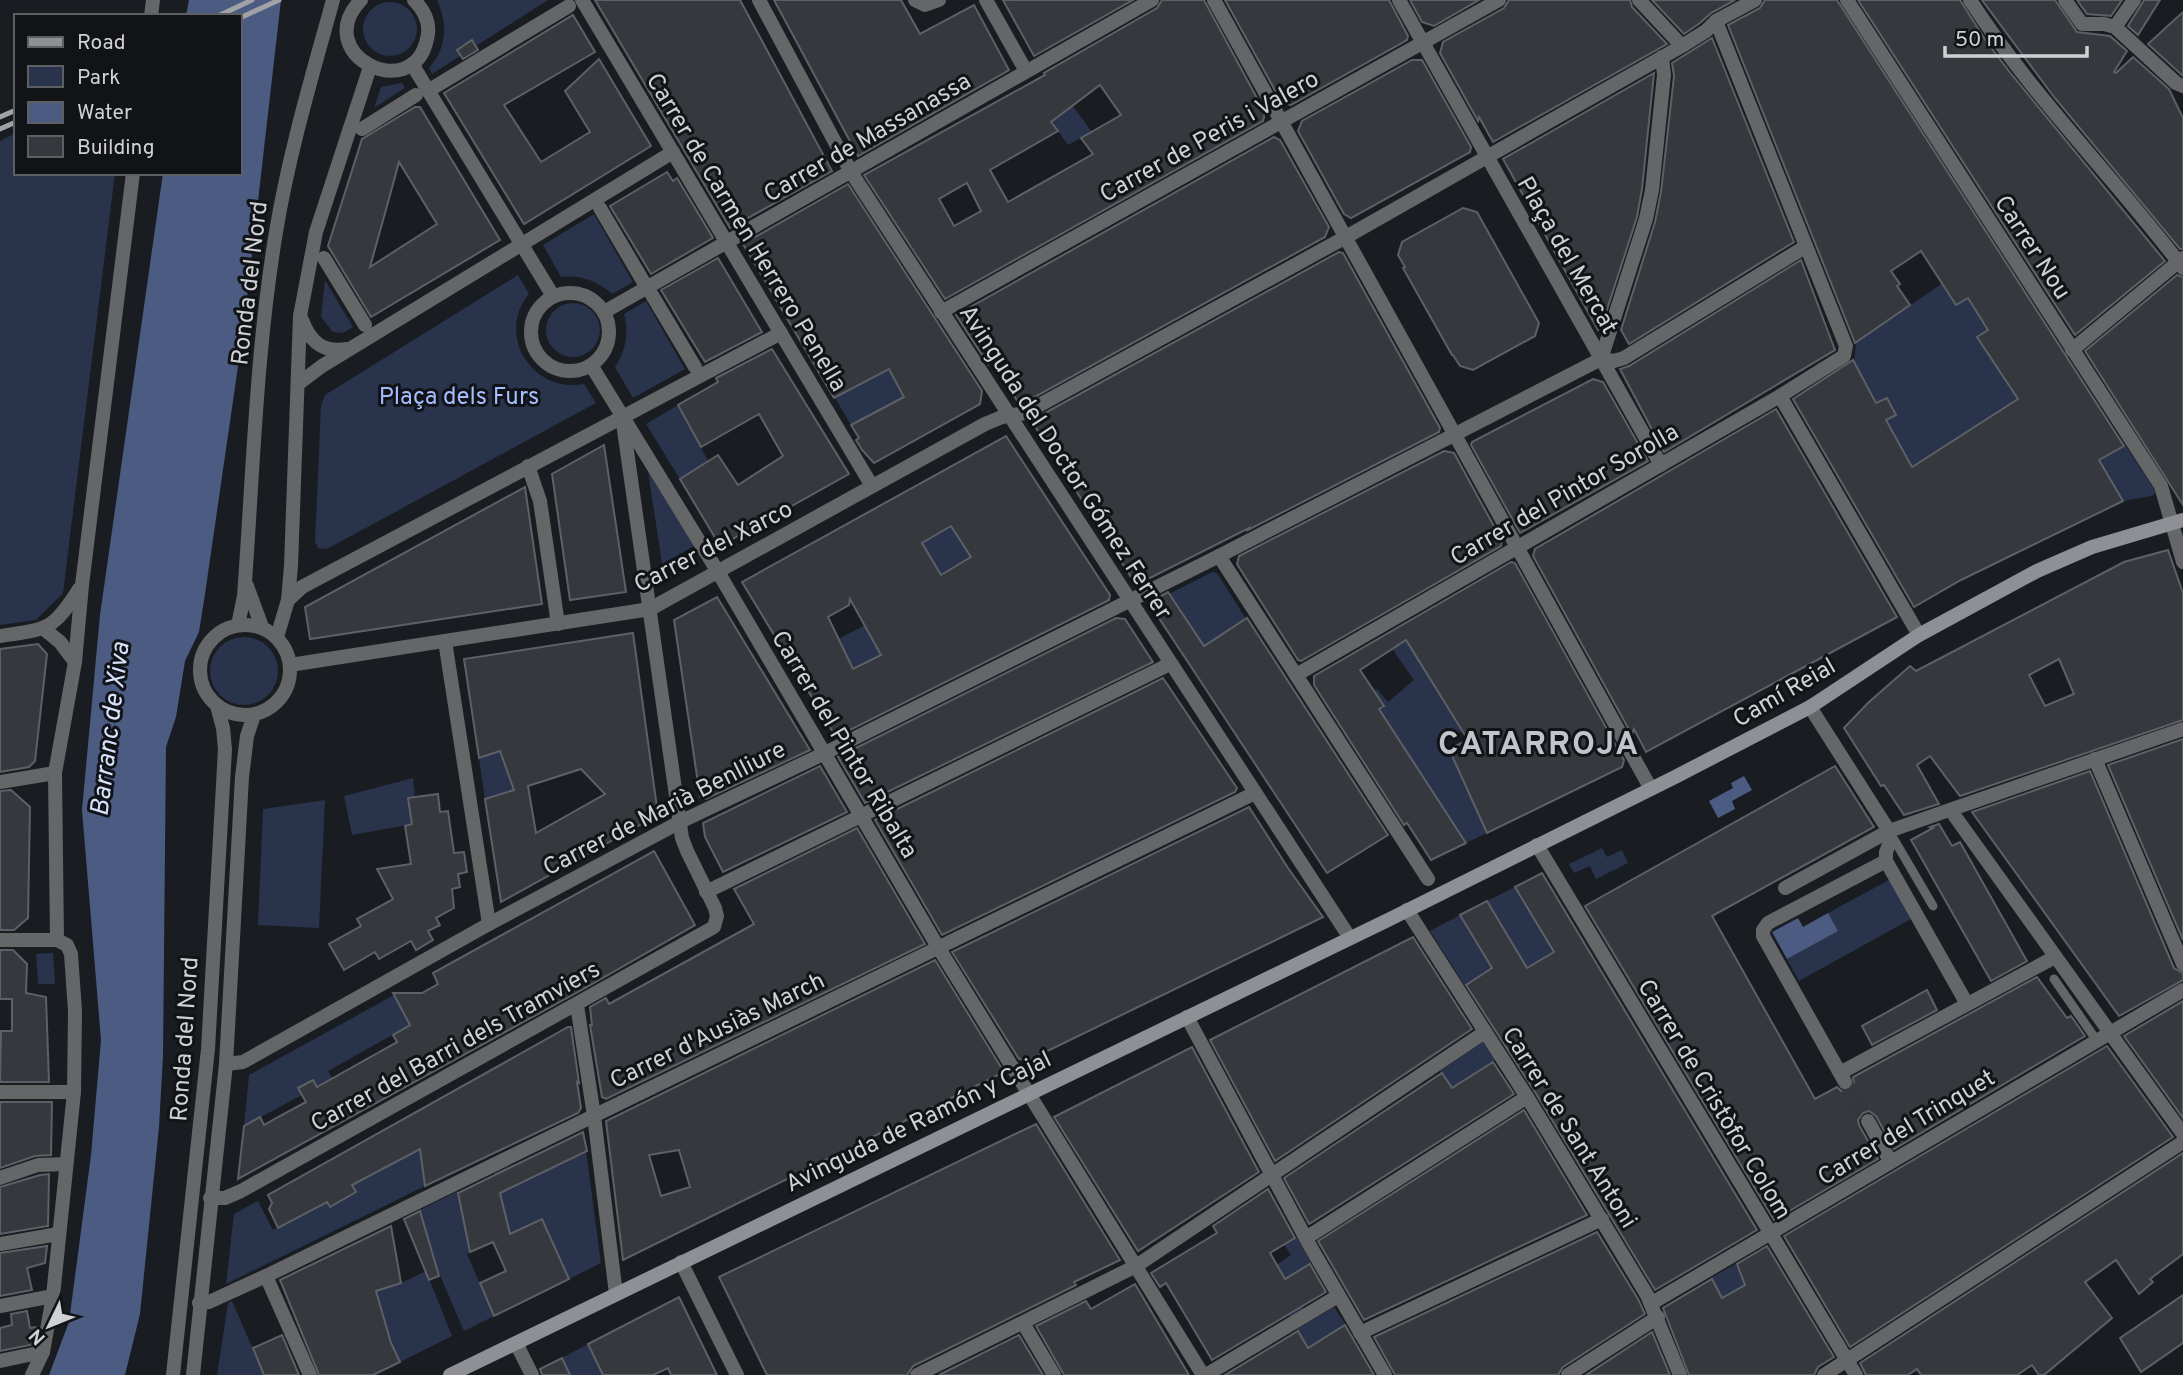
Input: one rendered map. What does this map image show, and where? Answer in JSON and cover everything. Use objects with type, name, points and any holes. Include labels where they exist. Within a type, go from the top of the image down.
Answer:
[{"type":"street","name":"Ronda del Nord","points":[[238,625],[245,578],[262,341],[276,228],[304,105],[333,0]]},
{"type":"street","points":[[361,0],[348,18],[348,41],[353,52],[370,67],[391,71],[412,64],[421,55],[426,43],[429,31],[427,18],[419,2]]},
{"type":"street","name":"Avinguda del Doctor Gómez Ferrer","points":[[759,0],[851,172],[1350,938]]},
{"type":"street","points":[[915,0],[925,5],[939,0]]},
{"type":"street","points":[[986,0],[1022,64]]},
{"type":"street","name":"Carrer de Massanassa","points":[[604,312],[1152,0]]},
{"type":"street","points":[[1214,0],[1651,789]]},
{"type":"street","name":"Plaça del Mercat","points":[[1219,556],[1601,359],[1399,0]]},
{"type":"street","name":"Carrer de Peris i Valero","points":[[942,312],[1499,0]]},
{"type":"street","points":[[1639,0],[1682,46]]},
{"type":"street","points":[[1346,237],[1682,46],[1716,22],[1755,0]]},
{"type":"street","name":"Carrer Nou","points":[[1847,0],[2161,486],[2177,522],[2183,562]]},
{"type":"street","points":[[1970,0],[2009,58],[2182,263],[2072,350]]},
{"type":"street","points":[[2065,0],[2082,24],[2115,27],[2176,83],[2183,86]]},
{"type":"street","points":[[2115,27],[2134,0]]},
{"type":"street","points":[[436,86],[576,3]]},
{"type":"street","name":"Carrer de Carmen Herrero Penella","points":[[576,3],[673,152],[872,486]]},
{"type":"street","points":[[1601,359],[1624,359],[1805,247],[1716,22]]},
{"type":"street","points":[[1661,465],[1601,359],[1642,231],[1652,190],[1664,75],[1662,57]]},
{"type":"street","points":[[412,64],[554,296]]},
{"type":"street","points":[[277,638],[288,600],[291,566],[300,316],[316,232],[370,67]]},
{"type":"street","points":[[362,129],[416,95]]},
{"type":"street","points":[[298,384],[309,374],[673,152]]},
{"type":"street","points":[[57,940],[55,774],[75,662],[82,585],[133,175]]},
{"type":"street","points":[[600,208],[643,281]]},
{"type":"street","name":"Carrer del Xarco","points":[[290,665],[650,609],[985,424],[1025,413],[1346,237]]},
{"type":"street","name":"Carrer del Pintor Sorolla","points":[[1296,675],[1840,360],[1844,356],[1846,346],[1805,247]]},
{"type":"street","points":[[324,258],[365,325]]},
{"type":"street","points":[[565,293],[587,297],[604,312],[608,324],[606,347],[591,365],[566,370],[554,367],[536,350],[531,338],[535,313],[543,303],[554,296],[565,293]]},
{"type":"street","points":[[652,295],[695,367]]},
{"type":"street","points":[[300,316],[312,340],[321,346],[330,350],[355,347]]},
{"type":"street","points":[[288,600],[302,587],[781,333]]},
{"type":"street","points":[[591,365],[622,417],[680,822],[687,852],[706,892],[1170,664]]},
{"type":"street","points":[[1780,396],[1919,635]]},
{"type":"street","name":"Carrer del Pintor Ribalta","points":[[622,417],[718,572],[938,947],[1204,1375]]},
{"type":"street","points":[[528,466],[540,501],[558,624]]},
{"type":"street","name":"Camí Reial","points":[[1407,910],[1810,707],[1919,635],[2037,571],[2092,547],[2177,522]]},
{"type":"street","points":[[1219,556],[1428,879]]},
{"type":"street","name":"Carrer de Marià Benlliure","points":[[226,1065],[243,1062],[489,924],[680,822],[824,754],[1219,556]]},
{"type":"street","points":[[291,566],[298,573],[321,577]]},
{"type":"street","name":"Ronda del Nord","points":[[245,578],[261,628]]},
{"type":"street","points":[[0,636],[44,629],[65,612],[82,585]]},
{"type":"street","points":[[238,625],[261,628],[277,638],[286,650],[290,679],[285,691],[269,710],[241,716],[217,706],[207,695],[200,681],[201,659],[211,639],[223,629],[238,625]]},
{"type":"street","points":[[44,629],[60,642],[75,662]]},
{"type":"street","points":[[445,641],[489,924]]},
{"type":"street","name":"Ronda del Nord","points":[[173,1375],[208,1049],[225,749],[217,706]]},
{"type":"street","points":[[1810,707],[1890,836],[1886,861],[1967,1004]]},
{"type":"street","name":"Ronda del Nord","points":[[192,1375],[226,1065],[242,777],[247,736],[254,715]]},
{"type":"street","points":[[1785,888],[1890,836],[2183,729]]},
{"type":"street","points":[[2095,760],[2183,964]]},
{"type":"street","points":[[0,782],[55,774]]},
{"type":"street","name":"Carrer d'Ausiàs March","points":[[199,1303],[209,1302],[266,1276],[1255,793]]},
{"type":"street","points":[[1952,812],[2183,1134]]},
{"type":"street","name":"Carrer de Cristòfor Colom","points":[[1536,845],[1856,1375]]},
{"type":"street","points":[[1886,861],[1768,923],[1763,930],[1763,936],[1843,1078],[1967,1004],[2055,957]]},
{"type":"street","name":"Carrer del Barri dels Tramviers","points":[[210,1198],[225,1198],[241,1191],[708,932],[716,922],[715,908],[706,892]]},
{"type":"street","name":"Avinguda de Ramón y Cajal","points":[[450,1375],[1407,910]]},
{"type":"street","name":"Carrer de Sant Antoni","points":[[1407,910],[1527,1097],[1652,1303],[1680,1375]]},
{"type":"street","points":[[0,940],[57,940],[67,945],[71,954],[75,1011],[74,1092],[53,1296],[43,1352],[32,1375]]},
{"type":"street","name":"Carrer del Trinquet","points":[[1652,1303],[2097,1041],[2108,1030],[2183,990]]},
{"type":"street","points":[[577,1005],[616,1294]]},
{"type":"street","points":[[1187,1017],[1271,1176],[1385,1375]]},
{"type":"street","points":[[917,1375],[1136,1266],[1485,1032]]},
{"type":"street","points":[[0,1092],[74,1092]]},
{"type":"street","points":[[1306,1238],[1527,1097]]},
{"type":"street","points":[[1868,1121],[1888,1157]]},
{"type":"street","points":[[1824,1375],[2183,1142]]},
{"type":"street","points":[[0,1178],[38,1165],[66,1164]]},
{"type":"street","points":[[1360,1333],[1602,1219]]},
{"type":"street","points":[[0,1244],[58,1234]]},
{"type":"street","points":[[681,1262],[737,1375]]},
{"type":"street","points":[[266,1276],[310,1375]]},
{"type":"street","points":[[0,1306],[53,1296]]},
{"type":"street","points":[[1204,1375],[1338,1296]]},
{"type":"street","points":[[1568,1375],[1658,1317]]},
{"type":"street","points":[[1023,1323],[1054,1375]]},
{"type":"street","points":[[516,1343],[532,1375]]},
{"type":"street","points":[[0,1361],[43,1352]]},
{"type":"lane","points":[[1890,836],[1933,906]]},
{"type":"lane","points":[[2054,979],[2097,1041]]},
{"type":"green space","points":[[437,0],[548,0],[432,74],[429,68],[439,52],[444,36],[443,18]]},
{"type":"green space","points":[[390,2],[409,10],[417,29],[409,48],[390,56],[371,48],[363,29],[371,10]]},
{"type":"green space","points":[[1048,72],[1092,132],[1068,145],[1025,85]]},
{"type":"green space","points":[[402,83],[405,88],[374,108],[381,87]]},
{"type":"green space","points":[[14,134],[14,175],[115,175],[63,593],[36,620],[0,625],[0,141]]},
{"type":"green space","points":[[594,214],[633,282],[612,294],[588,280],[561,277],[543,245]]},
{"type":"green space","name":"Plaça dels Furs","points":[[518,275],[529,294],[520,310],[516,327],[518,343],[525,358],[535,371],[549,380],[566,385],[584,384],[596,403],[327,549],[318,548],[315,542],[321,405],[325,395]]},
{"type":"green space","points":[[325,280],[353,327],[343,333],[333,332],[321,317]]},
{"type":"green space","points":[[1943,283],[1967,298],[1988,330],[1977,337],[2018,399],[1912,466],[1854,361],[1856,342]]},
{"type":"green space","points":[[646,301],[685,369],[633,398],[615,367],[625,341],[624,314]]},
{"type":"green space","points":[[573,303],[592,311],[600,330],[592,349],[573,357],[554,349],[546,330],[554,311]]},
{"type":"green space","points":[[889,369],[904,397],[851,425],[835,398]]},
{"type":"green space","points":[[678,405],[708,461],[680,479],[646,424]]},
{"type":"green space","points":[[2125,445],[2156,492],[2152,496],[2123,501],[2099,460]]},
{"type":"green space","points":[[648,471],[694,546],[662,564]]},
{"type":"green space","points":[[951,526],[971,557],[941,576],[922,543]]},
{"type":"green space","points":[[1212,572],[1217,573],[1246,619],[1204,646],[1169,594]]},
{"type":"green space","points":[[865,625],[881,655],[853,669],[837,640]]},
{"type":"green space","points":[[1398,628],[1463,731],[1445,739],[1487,833],[1466,843],[1378,707],[1336,716],[1377,689],[1388,702],[1414,680],[1384,637]]},
{"type":"green space","points":[[244,637],[257,640],[268,647],[275,658],[278,671],[275,684],[268,695],[257,702],[244,705],[231,702],[220,695],[213,684],[210,671],[213,658],[220,647],[231,640]]},
{"type":"green space","points":[[500,751],[514,790],[485,799],[479,758]]},
{"type":"green space","points":[[413,778],[415,797],[409,798],[413,824],[352,835],[344,796]]},
{"type":"green space","points":[[325,800],[319,928],[258,925],[263,809]]},
{"type":"green space","points":[[1602,848],[1607,857],[1622,850],[1628,863],[1596,879],[1590,866],[1574,873],[1569,864]]},
{"type":"green space","points":[[1889,880],[1911,919],[1799,981],[1787,959],[1837,931],[1828,913]]},
{"type":"green space","points":[[1515,887],[1554,952],[1527,968],[1487,901]]},
{"type":"green space","points":[[1460,915],[1492,968],[1465,986],[1430,931]]},
{"type":"green space","points":[[53,953],[55,984],[38,984],[36,954]]},
{"type":"green space","points":[[394,995],[410,1025],[328,1071],[352,1115],[337,1124],[312,1080],[298,1088],[302,1095],[244,1126],[249,1075]]},
{"type":"green space","points":[[1483,1042],[1495,1060],[1452,1088],[1440,1071]]},
{"type":"green space","points":[[420,1149],[425,1186],[226,1284],[234,1214],[258,1201],[273,1230],[327,1202],[330,1206],[356,1193],[352,1185]]},
{"type":"green space","points":[[586,1151],[601,1263],[569,1279],[542,1219],[510,1234],[494,1173],[514,1164],[522,1181]]},
{"type":"green space","points":[[458,1191],[470,1252],[467,1254],[494,1316],[464,1331],[436,1266],[420,1210]]},
{"type":"green space","points":[[1297,1237],[1311,1263],[1286,1279],[1304,1310],[1290,1318],[1263,1274],[1291,1255],[1283,1243]]},
{"type":"green space","points":[[1737,1263],[1745,1285],[1722,1298],[1711,1278]]},
{"type":"green space","points":[[426,1271],[452,1336],[400,1362],[390,1339],[376,1291]]},
{"type":"green space","points":[[232,1301],[264,1375],[217,1375],[228,1303]]},
{"type":"green space","points":[[1334,1307],[1346,1325],[1321,1341],[1324,1375],[1297,1329]]},
{"type":"green space","points":[[588,1344],[603,1375],[570,1375],[562,1358]]},
{"type":"water","name":"Barranc de Xiva","points":[[189,0],[281,0],[243,332],[205,594],[199,632],[185,661],[176,717],[166,747],[163,1056],[159,1127],[140,1314],[125,1375],[49,1375],[69,1322],[91,1155],[101,1040],[82,810],[100,615],[163,175],[242,175],[242,14],[186,14]]},
{"type":"water","points":[[1744,776],[1752,790],[1732,801],[1735,809],[1718,818],[1709,801],[1733,788],[1731,783]]},
{"type":"water","points":[[1828,913],[1838,931],[1787,959],[1772,932],[1798,918],[1803,927]]},
{"type":"building","points":[[595,0],[740,0],[832,171],[730,228]]},
{"type":"building","points":[[774,0],[901,0],[920,34],[974,5],[1009,70],[858,156]]},
{"type":"building","points":[[1003,0],[1133,0],[1034,56]]},
{"type":"building","points":[[1162,0],[1204,0],[1265,113],[1263,121],[945,299],[864,175],[1045,75],[1044,73],[1157,8]],"holes":[[[1100,85],[1121,115],[1081,138],[1093,154],[1008,202],[990,170],[1058,131],[1051,122]],[[967,183],[981,211],[954,226],[939,199]]]},
{"type":"building","points":[[1225,0],[1389,0],[1408,36],[1407,40],[1291,105],[1282,103]]},
{"type":"building","points":[[1410,0],[1479,0],[1434,26],[1422,22]]},
{"type":"building","points":[[1509,0],[1630,0],[1632,7],[1667,44],[1493,142],[1479,117],[1478,121],[1440,53],[1443,42],[1504,8]]},
{"type":"building","points":[[1652,0],[1735,0],[1711,13],[1684,34]]},
{"type":"building","points":[[1765,0],[1837,0],[2124,446],[2099,460],[2123,501],[1961,580],[1914,607],[1793,399],[1853,360],[1876,403],[1887,398],[1896,415],[1886,420],[1912,467],[2018,399],[1977,337],[1988,330],[1968,298],[1956,305],[1921,251],[1891,271],[1910,305],[1855,343],[1728,25],[1760,8]]},
{"type":"building","points":[[1858,0],[1960,0],[2012,75],[2165,261],[2075,335]]},
{"type":"building","points":[[1982,0],[2055,0],[2077,32],[2110,36],[2127,51],[2114,72],[2133,57],[2169,89],[2183,118],[2183,249],[2180,249],[2054,97]]},
{"type":"building","points":[[2077,0],[2122,0],[2111,16],[2087,14]]},
{"type":"building","points":[[2144,0],[2160,0],[2138,35],[2128,26]]},
{"type":"building","points":[[2183,12],[2183,76],[2148,44]]},
{"type":"building","points":[[573,15],[595,52],[504,105],[541,162],[590,132],[565,91],[599,59],[651,146],[524,224],[444,93]]},
{"type":"building","points":[[1712,38],[1794,242],[1629,344],[1621,330],[1655,222],[1661,192],[1674,76],[1672,63]]},
{"type":"building","points":[[472,40],[478,50],[463,59],[457,50]]},
{"type":"building","points":[[1412,60],[1422,60],[1471,147],[1470,152],[1351,218],[1344,214],[1298,131],[1302,121]]},
{"type":"building","points":[[1654,73],[1637,217],[1601,328],[1598,330],[1503,159]]},
{"type":"building","points":[[415,107],[420,107],[500,240],[371,317],[328,246],[362,139]],"holes":[[[399,162],[437,224],[370,267]]]},
{"type":"building","points":[[1274,137],[1280,140],[1329,227],[1325,237],[1022,404],[1018,402],[989,357],[988,364],[956,315]]},
{"type":"building","points":[[667,172],[673,181],[677,178],[713,238],[651,274],[610,206]]},
{"type":"building","points":[[848,184],[982,391],[980,404],[874,463],[862,450],[851,425],[904,397],[889,369],[834,398],[743,244]]},
{"type":"building","points":[[1463,208],[1477,212],[1539,323],[1535,336],[1473,370],[1460,366],[1452,355],[1398,255],[1402,242]]},
{"type":"building","points":[[1339,252],[1343,253],[1440,428],[1439,432],[1136,585],[1033,423],[1034,419]]},
{"type":"building","points":[[718,258],[762,332],[705,362],[661,290]]},
{"type":"building","points":[[1801,260],[1835,350],[1664,452],[1620,369]]},
{"type":"building","points":[[2177,275],[2183,277],[2183,505],[2085,351]]},
{"type":"building","points":[[772,349],[849,474],[720,546],[680,479],[718,455],[738,485],[783,456],[759,414],[701,447],[678,405],[718,382],[716,378]]},
{"type":"building","points":[[1593,379],[1603,382],[1648,461],[1520,533],[1471,445],[1472,442]]},
{"type":"building","points":[[1776,409],[1897,617],[1646,752],[1634,729],[1632,735],[1533,556],[1535,549]]},
{"type":"building","points":[[1006,436],[1110,595],[1109,600],[836,737],[742,582]],"holes":[[[951,526],[971,557],[941,575],[922,543]],[[850,599],[881,655],[853,669],[828,617],[849,605]]]},
{"type":"building","points":[[604,445],[626,592],[570,600],[552,474]]},
{"type":"building","points":[[1444,451],[1454,453],[1502,541],[1501,546],[1301,661],[1298,660],[1237,564],[1239,556]]},
{"type":"building","points":[[525,487],[542,604],[310,639],[305,607]]},
{"type":"building","points":[[2168,550],[2183,593],[2183,720],[1960,796],[1930,756],[1917,765],[1939,804],[1904,815],[1884,785],[1881,786],[1844,728],[1910,666],[1916,671],[2124,562]],"holes":[[[2059,659],[2074,694],[2045,706],[2029,675]]]},
{"type":"building","points":[[1511,562],[1515,563],[1624,760],[1622,767],[1487,833],[1449,749],[1468,740],[1406,640],[1360,670],[1384,706],[1379,709],[1466,843],[1431,860],[1407,823],[1404,825],[1314,685],[1314,676]]},
{"type":"building","points":[[1168,592],[1204,646],[1247,618],[1388,835],[1327,873],[1151,606],[1153,600]]},
{"type":"building","points":[[717,597],[810,750],[706,799],[700,797],[674,620]]},
{"type":"building","points":[[1116,618],[1125,619],[1153,662],[865,803],[838,757]]},
{"type":"building","points":[[633,633],[658,815],[501,902],[485,799],[514,790],[500,751],[479,758],[464,659]],"holes":[[[581,769],[605,794],[536,833],[528,786]]]},
{"type":"building","points":[[38,644],[47,654],[35,761],[29,767],[0,772],[0,649]]},
{"type":"building","points":[[1163,678],[1237,788],[1235,792],[942,935],[875,820]]},
{"type":"building","points":[[2183,739],[2183,940],[2108,765]]},
{"type":"building","points":[[820,766],[847,812],[723,872],[705,837],[703,823]]},
{"type":"building","points":[[1835,766],[1874,827],[1712,916],[1815,1099],[1837,1087],[1841,1091],[1849,1091],[1854,1086],[1853,1077],[2037,977],[2067,1018],[2071,1016],[2085,1036],[1894,1149],[1876,1116],[1869,1111],[1863,1113],[1858,1120],[1859,1125],[1878,1159],[1774,1220],[1585,906]]},
{"type":"building","points":[[2090,771],[2174,968],[2183,973],[2183,980],[2119,1016],[1972,812]]},
{"type":"building","points":[[11,790],[30,807],[28,918],[14,930],[0,930],[0,791]]},
{"type":"building","points":[[438,794],[440,812],[448,811],[454,853],[464,852],[467,872],[458,874],[460,887],[452,889],[454,908],[436,918],[440,925],[428,931],[433,940],[416,950],[411,941],[379,959],[375,952],[344,970],[329,944],[361,926],[357,919],[393,899],[377,869],[411,864],[405,826],[412,824],[408,798]]},
{"type":"building","points":[[1249,807],[1323,917],[1027,1061],[1019,1059],[952,952]]},
{"type":"building","points":[[1939,824],[1952,846],[1960,842],[2027,961],[1991,981],[1911,840]]},
{"type":"building","points":[[857,828],[925,944],[606,1099],[602,1097],[590,1025],[590,1007],[606,998],[609,1004],[754,924],[734,889]]},
{"type":"building","points":[[654,851],[695,925],[238,1179],[244,1126],[260,1117],[264,1125],[306,1102],[298,1088],[313,1080],[317,1087],[397,1042],[393,1035],[410,1025],[393,993],[422,993],[438,984],[433,973]]},
{"type":"building","points":[[1542,873],[1757,1230],[1655,1290],[1535,1092],[1466,985],[1492,968],[1460,915],[1487,901],[1527,968],[1554,952],[1515,887]]},
{"type":"building","points":[[1413,937],[1472,1029],[1275,1161],[1210,1040]]},
{"type":"building","points":[[0,950],[13,950],[27,964],[26,993],[46,997],[49,1082],[0,1082],[1,1031],[12,1031],[12,999],[0,999]]},
{"type":"building","points":[[935,960],[1004,1072],[623,1260],[606,1121]],"holes":[[[679,1150],[690,1187],[661,1196],[649,1155]]]},
{"type":"building","points":[[1927,990],[1937,1010],[1872,1045],[1862,1026]]},
{"type":"building","points":[[2183,1001],[2183,1118],[2124,1036]]},
{"type":"building","points":[[571,1027],[579,1083],[577,1082],[581,1108],[578,1113],[425,1186],[420,1149],[352,1185],[356,1192],[330,1207],[327,1202],[278,1228],[269,1209],[272,1203],[268,1195]]},
{"type":"building","points":[[2107,1046],[2173,1137],[1850,1347],[1784,1236]]},
{"type":"building","points":[[1192,1047],[1259,1172],[1138,1251],[1054,1117]]},
{"type":"building","points":[[1493,1062],[1514,1094],[1309,1224],[1284,1178],[1442,1073],[1452,1088]]},
{"type":"building","points":[[0,1102],[52,1102],[51,1155],[35,1156],[0,1168]]},
{"type":"building","points":[[1524,1110],[1587,1215],[1364,1320],[1318,1241]]},
{"type":"building","points":[[1036,1124],[1120,1260],[1074,1282],[1076,1285],[913,1366],[907,1375],[767,1375],[719,1277]]},
{"type":"building","points":[[583,1132],[587,1151],[500,1193],[510,1234],[542,1219],[569,1279],[494,1316],[480,1283],[506,1271],[493,1242],[470,1252],[458,1193]]},
{"type":"building","points":[[2183,1153],[2183,1254],[2150,1279],[2153,1282],[2139,1294],[2116,1260],[2085,1282],[2112,1318],[2044,1375],[2039,1375],[2032,1365],[2017,1375],[1921,1375],[1917,1369],[1908,1375],[1866,1375],[1860,1363]]},
{"type":"building","points":[[49,1174],[48,1226],[0,1234],[0,1187]]},
{"type":"building","points":[[1268,1189],[1295,1238],[1270,1253],[1285,1279],[1310,1264],[1326,1292],[1212,1360],[1166,1283],[1160,1287],[1151,1273],[1217,1233],[1213,1226]]},
{"type":"building","points":[[420,1211],[439,1276],[429,1280],[404,1219]]},
{"type":"building","points":[[391,1226],[401,1283],[376,1291],[391,1343],[400,1362],[373,1375],[319,1375],[280,1280]]},
{"type":"building","points":[[1597,1232],[1645,1314],[1563,1367],[1558,1375],[1395,1375],[1374,1337]]},
{"type":"building","points":[[47,1246],[45,1263],[27,1268],[32,1290],[0,1296],[0,1253]]},
{"type":"building","points":[[1767,1246],[1834,1357],[1818,1367],[1814,1375],[1689,1375],[1663,1308],[1712,1279],[1722,1298],[1745,1285],[1737,1264]]},
{"type":"building","points":[[1135,1284],[1189,1375],[1064,1375],[1036,1326],[1086,1301],[1091,1309]]},
{"type":"building","points":[[2183,1295],[2183,1343],[2141,1372],[2120,1338]]},
{"type":"building","points":[[679,1297],[717,1375],[671,1375],[668,1368],[653,1375],[603,1375],[588,1344]]},
{"type":"building","points":[[27,1311],[30,1328],[38,1327],[35,1344],[0,1351],[0,1328],[12,1325],[11,1314]]},
{"type":"building","points":[[1345,1325],[1374,1375],[1225,1375],[1298,1331],[1308,1348]]},
{"type":"building","points":[[1652,1332],[1670,1375],[1586,1375]]},
{"type":"building","points":[[282,1335],[299,1375],[264,1375],[253,1348]]},
{"type":"building","points":[[1019,1335],[1043,1375],[939,1375]]},
{"type":"building","points":[[562,1358],[570,1375],[542,1375],[540,1369]]},
{"type":"tunnel","points":[[1845,1082],[1868,1121]]},
{"type":"railway","points":[[222,14],[252,0]]},
{"type":"railway","points":[[242,17],[279,0]]},
{"type":"railway","points":[[0,117],[14,111]]},
{"type":"railway","points":[[0,129],[14,123]]},
{"type":"district","name":"CATARROJA","points":[[1539,743]]}]
